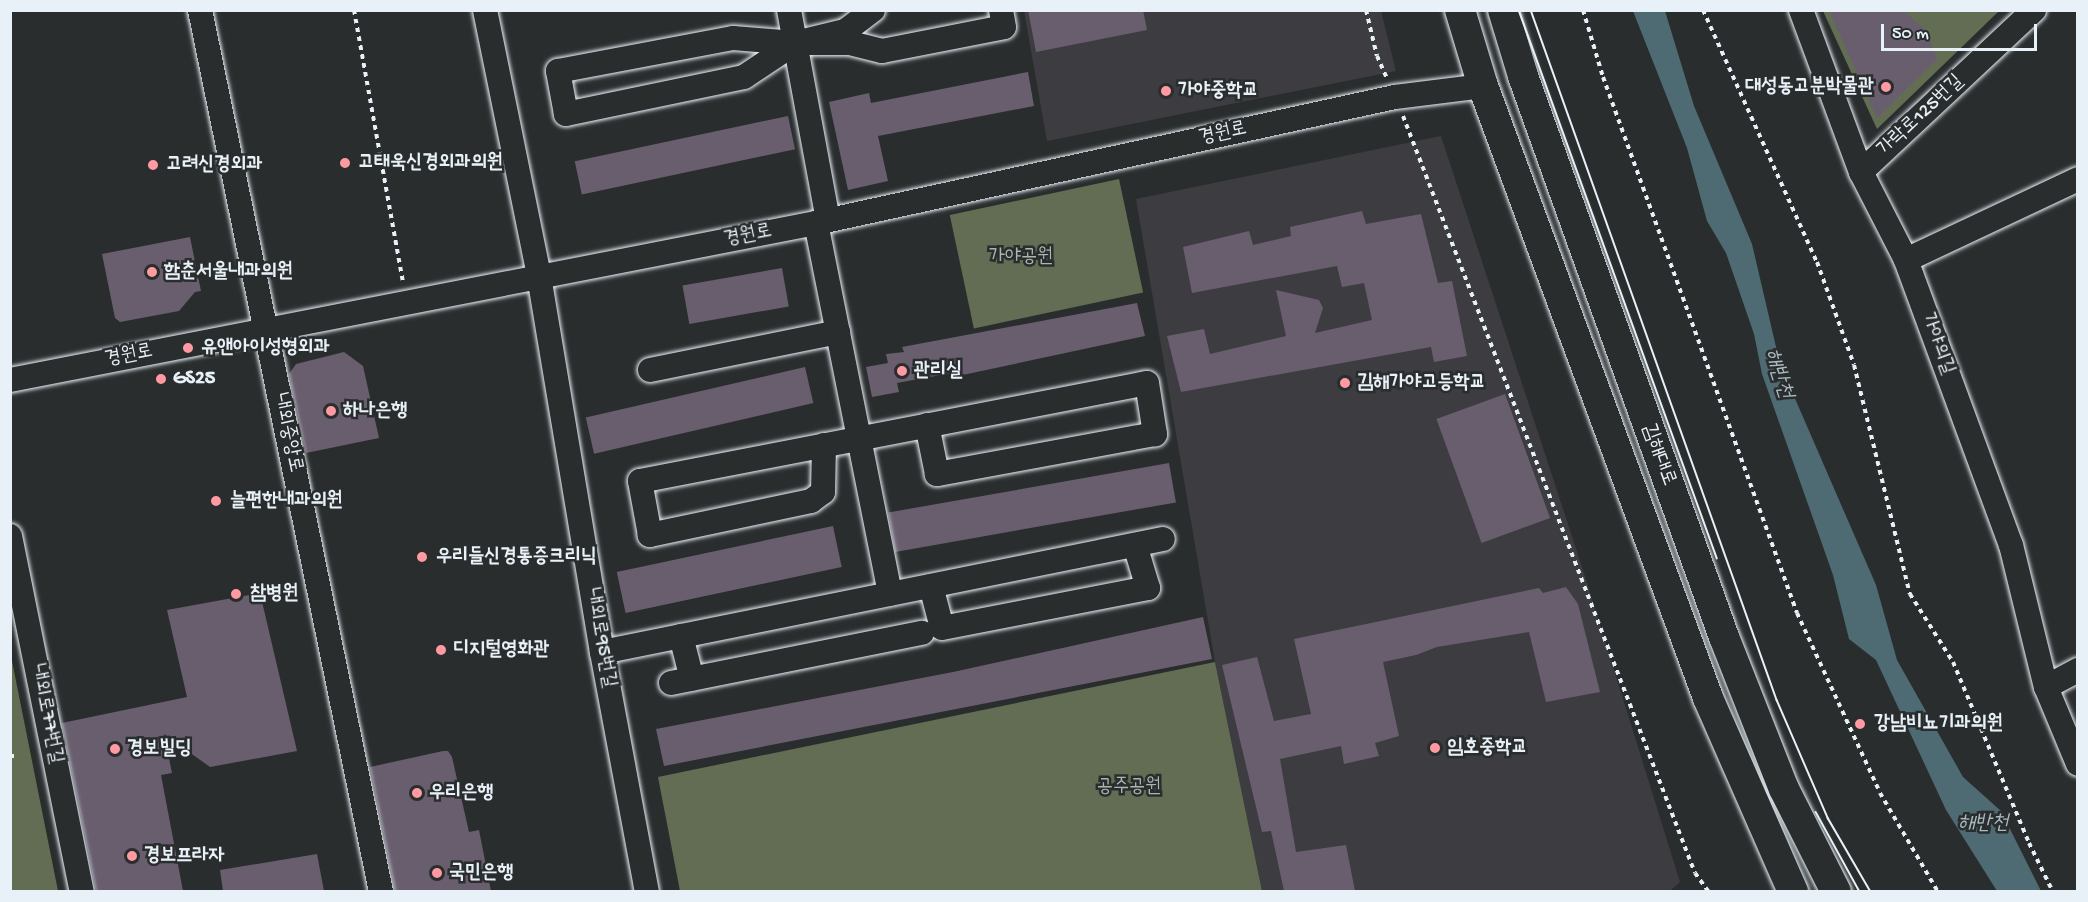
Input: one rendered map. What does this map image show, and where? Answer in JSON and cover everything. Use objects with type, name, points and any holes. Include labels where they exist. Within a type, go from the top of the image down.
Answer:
[{"type":"main road","name":"김해대로","points":[[1460,10],[1483,86],[1708,698],[1793,891]]},
{"type":"main road","name":"김해대로","points":[[1503,10],[1527,88],[1724,637],[1784,789],[1836,891]]},
{"type":"street","name":"내외중앙로","points":[[200,10],[381,891]]},
{"type":"street","name":"내외로95번길","points":[[485,10],[538,276],[602,652],[647,891]]},
{"type":"street","points":[[789,10],[838,332],[890,594]]},
{"type":"street","points":[[873,10],[845,32],[795,43],[744,77],[566,114],[558,70],[733,38],[795,43],[850,43],[882,51],[1004,27],[1001,10]]},
{"type":"street","name":"가야의길","points":[[1801,10],[1861,172],[1906,260],[2010,545],[2046,687],[2078,764]]},
{"type":"street","name":"가락로125번길","points":[[1861,172],[2034,10]]},
{"type":"street","name":"경원로","points":[[10,380],[822,221],[1395,97],[1483,86]]},
{"type":"street","points":[[1906,260],[2078,179]]},
{"type":"street","points":[[650,370],[838,332]]},
{"type":"street","points":[[824,446],[823,492],[811,501],[650,535],[640,481],[859,438],[927,425],[1148,383],[1155,434],[937,474],[927,425]]},
{"type":"street","name":"내외로77번길","points":[[10,536],[82,891]]},
{"type":"street","points":[[602,652],[1163,539]]},
{"type":"street","points":[[931,586],[942,628],[1148,588],[1135,545]]},
{"type":"street","points":[[681,636],[681,681],[922,633]]},
{"type":"street","points":[[2046,687],[2078,670]]},
{"type":"path","points":[[354,10],[406,301]]},
{"type":"path","points":[[1366,10],[1377,56],[1395,97],[1695,873],[1709,891]]},
{"type":"path","points":[[1583,10],[1604,77],[1797,613],[1880,793],[1938,891]]},
{"type":"path","points":[[1703,10],[1817,262],[1847,344],[1888,493],[1910,594],[1953,662],[2029,843],[2053,891]]},
{"type":"shaded area","name":"가야중학교","points":[[1024,11],[1381,11],[1396,71],[1047,141]]},
{"type":"shaded area","points":[[1441,136],[1582,567],[1680,882],[1670,891],[1262,891],[1215,662],[1136,199]]},
{"type":"green space","name":"대성동고분박물관","points":[[1823,11],[1999,11],[1877,129]]},
{"type":"green space","name":"가야공원","points":[[1119,179],[1143,292],[974,328],[950,215]]},
{"type":"green space","points":[[11,656],[58,891],[11,891]]},
{"type":"green space","name":"공주공원","points":[[1215,662],[1262,891],[680,891],[658,777]]},
{"type":"water","name":"해반천","points":[[1633,11],[1665,11],[1694,106],[1752,244],[1780,364],[1876,585],[1897,660],[1963,777],[2001,811],[2041,891],[1997,891],[1946,810],[1876,660],[1849,639],[1833,575],[1762,374],[1754,334],[1726,253],[1707,221],[1687,148]]},
{"type":"building","points":[[1028,10],[1143,10],[1147,30],[1036,52]]},
{"type":"building","name":"대성동고분박물관","points":[[1829,10],[1902,10],[1926,30],[1937,59],[1877,118]]},
{"type":"building","points":[[1028,72],[1034,106],[878,136],[888,181],[848,190],[829,102],[869,93],[871,103]]},
{"type":"building","points":[[788,116],[795,149],[582,195],[575,161]]},
{"type":"building","points":[[1362,211],[1366,224],[1421,214],[1438,283],[1452,281],[1467,356],[1434,362],[1431,347],[1181,392],[1167,336],[1204,329],[1210,354],[1286,336],[1276,290],[1319,300],[1323,308],[1315,333],[1372,320],[1364,283],[1342,287],[1337,266],[1192,293],[1183,247],[1249,231],[1253,245],[1291,236],[1290,227]]},
{"type":"building","name":"함춘서울내과의원","points":[[190,237],[201,291],[195,292],[179,311],[120,322],[115,318],[102,254]]},
{"type":"building","points":[[782,268],[789,306],[689,324],[683,286]]},
{"type":"building","points":[[1137,303],[1145,336],[958,376],[957,372],[897,383],[899,392],[872,397],[866,367],[888,363],[886,354],[904,352],[902,347]]},
{"type":"building","name":"하나은행","points":[[344,352],[363,366],[379,438],[306,453],[289,374],[296,364]]},
{"type":"building","points":[[805,367],[813,403],[594,454],[586,418]]},
{"type":"building","points":[[1505,394],[1550,518],[1482,543],[1436,419]]},
{"type":"building","points":[[1169,463],[1176,502],[895,552],[888,512]]},
{"type":"building","points":[[833,526],[842,567],[626,613],[617,572]]},
{"type":"building","points":[[1566,587],[1578,604],[1600,692],[1546,702],[1529,632],[1437,647],[1416,655],[1383,662],[1399,736],[1375,743],[1379,756],[1344,764],[1341,746],[1280,759],[1296,852],[1346,845],[1355,891],[1284,891],[1271,831],[1262,832],[1222,665],[1257,657],[1274,721],[1311,714],[1294,639],[1539,588],[1543,593]]},
{"type":"building","points":[[260,593],[297,751],[210,767],[164,734],[172,773],[161,775],[183,891],[96,891],[62,723],[187,697],[167,610]]},
{"type":"building","points":[[1203,617],[1212,659],[664,766],[656,729],[953,672]]},
{"type":"building","points":[[448,751],[452,757],[469,832],[479,830],[491,891],[395,891],[370,767]]},
{"type":"building","points":[[317,854],[324,891],[223,891],[220,870]]},
{"type":"tram line","points":[[1519,10],[1717,558]]},
{"type":"tram line","points":[[1531,10],[1777,700],[1828,818],[1871,892]]},
{"type":"tram line","points":[[1816,812],[1860,892]]},
{"type":"place","name":"대성동고분박물관","points":[[1886,87]]},
{"type":"place","name":"가야중학교","points":[[1166,91]]},
{"type":"place","name":"고태욱신경외과의원","points":[[345,163]]},
{"type":"place","name":"고려신경외과","points":[[153,165]]},
{"type":"place","name":"함춘서울내과의원","points":[[152,272]]},
{"type":"place","name":"유앤아이성형외과","points":[[188,348]]},
{"type":"place","name":"관리실","points":[[902,371]]},
{"type":"place","name":"GS25","points":[[161,379]]},
{"type":"place","name":"김해가야고등학교","points":[[1345,383]]},
{"type":"place","name":"하나은행","points":[[331,411]]},
{"type":"place","name":"늘편한내과의원","points":[[216,501]]},
{"type":"place","name":"우리들신경통증크리닉","points":[[422,557]]},
{"type":"place","name":"참병원","points":[[236,594]]},
{"type":"place","name":"디지털영화관","points":[[441,650]]},
{"type":"place","name":"강남비뇨기과의원","points":[[1860,724]]},
{"type":"place","name":"임호중학교","points":[[1435,748]]},
{"type":"place","name":"경보빌딩","points":[[115,749]]},
{"type":"place","name":"우리은행","points":[[417,793]]},
{"type":"place","name":"경보프라자","points":[[132,856]]},
{"type":"place","name":"국민은행","points":[[437,873]]}]
